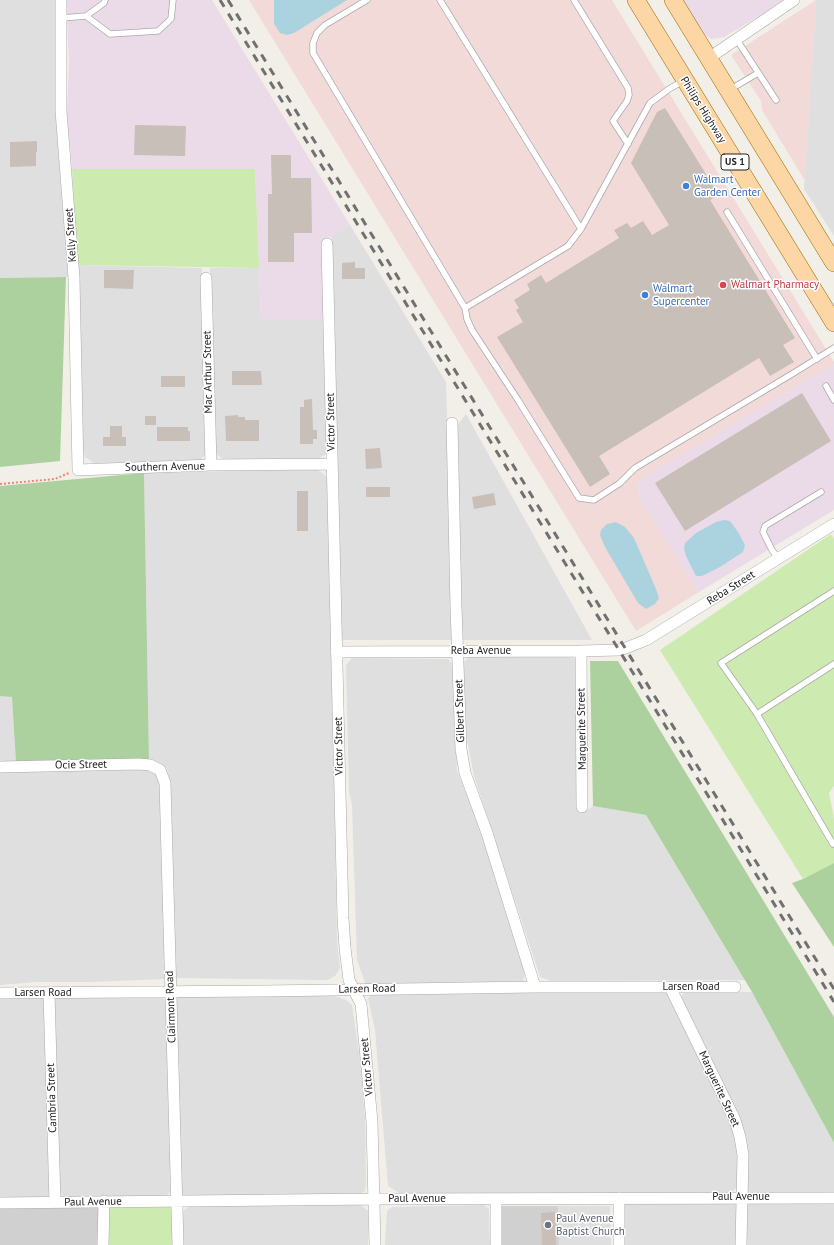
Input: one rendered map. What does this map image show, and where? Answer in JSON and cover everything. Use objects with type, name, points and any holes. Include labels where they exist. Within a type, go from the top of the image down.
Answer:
[{"type":"main road","name":"Philips Highway","points":[[636,0],[834,323]]},
{"type":"main road","name":"US 1","points":[[673,0],[834,262]]},
{"type":"street","name":"Kelly Street","points":[[61,0],[61,110],[74,278],[78,470]]},
{"type":"street","points":[[709,58],[794,0]]},
{"type":"street","name":"Victor Street","points":[[327,244],[343,918],[349,980],[361,1004],[372,1122],[375,1245]]},
{"type":"street","name":"Mac Arthur Street","points":[[206,278],[210,465]]},
{"type":"street","name":"Gilbert Street","points":[[452,424],[461,749],[465,773],[487,833],[535,987]]},
{"type":"street","name":"Southern Avenue","points":[[78,470],[210,465],[332,464]]},
{"type":"street","name":"Reba Street","points":[[626,648],[646,640],[834,524]]},
{"type":"street","name":"Reba Avenue","points":[[336,652],[580,651],[619,650],[626,648]]},
{"type":"street","name":"Marguerite Street","points":[[580,651],[582,807]]},
{"type":"street","name":"Ocie Street","points":[[0,767],[139,764],[150,765],[160,770]]},
{"type":"street","name":"Clairmont Road","points":[[160,770],[165,783],[178,1245]]},
{"type":"street","name":"Larsen Road","points":[[0,993],[265,992],[535,987],[735,987]]},
{"type":"street","name":"Marguerite Street","points":[[670,987],[734,1120],[740,1138],[743,1155],[741,1245]]},
{"type":"street","name":"Cambria Street","points":[[49,993],[55,1202]]},
{"type":"street","name":"Paul Avenue","points":[[0,1203],[375,1199],[741,1197],[834,1198]]},
{"type":"street","points":[[619,1198],[619,1245]]},
{"type":"street","points":[[496,1199],[496,1245]]},
{"type":"street","points":[[103,1245],[104,1201]]},
{"type":"lane","points":[[61,18],[86,16],[104,3],[105,0]]},
{"type":"lane","points":[[86,16],[110,34],[158,31],[171,19],[173,0]]},
{"type":"lane","points":[[367,0],[325,26],[317,33],[313,43],[313,53],[465,308],[467,319],[472,330],[579,498],[594,500],[620,483],[635,468],[834,348]]},
{"type":"lane","points":[[440,0],[581,229]]},
{"type":"lane","points":[[574,0],[628,88],[629,95],[627,101],[613,121],[628,144]]},
{"type":"lane","points":[[736,40],[776,100]]},
{"type":"lane","points":[[729,91],[758,72]]},
{"type":"lane","points":[[465,308],[568,246],[581,229],[650,103],[669,89],[685,80]]},
{"type":"lane","points":[[727,212],[817,359]]},
{"type":"lane","points":[[826,386],[834,400]]},
{"type":"lane","points":[[778,558],[763,532],[765,526],[821,492]]},
{"type":"lane","points":[[833,844],[757,714],[721,662],[834,592]]},
{"type":"lane","points":[[757,714],[834,664]]},
{"type":"path","points":[[0,484],[55,478],[78,470]]},
{"type":"shaded area","points":[[0,0],[55,0],[55,108],[68,277],[0,278]]},
{"type":"shaded area","points":[[66,0],[212,0],[350,225],[323,241],[324,320],[261,319],[255,169],[72,169],[67,113],[69,62]]},
{"type":"shaded area","points":[[249,0],[612,0],[834,362],[834,364],[638,481],[640,499],[699,592],[636,631]]},
{"type":"shaded area","points":[[683,0],[784,0],[724,37],[711,39],[703,33]]},
{"type":"shaded area","points":[[816,0],[834,0],[834,236],[804,189]]},
{"type":"shaded area","points":[[816,0],[805,181],[762,110],[761,101],[731,55]]},
{"type":"shaded area","points":[[350,225],[446,382],[454,640],[343,640],[341,632],[331,236]]},
{"type":"shaded area","points":[[78,265],[202,268],[206,454],[198,462],[94,463],[85,457],[82,444]]},
{"type":"shaded area","points":[[210,268],[259,268],[261,318],[324,320],[327,454],[317,459],[224,460],[214,452]]},
{"type":"shaded area","points":[[834,364],[834,510],[699,592],[640,499],[638,481]]},
{"type":"shaded area","points":[[466,414],[592,640],[462,640],[456,427]]},
{"type":"shaded area","points":[[316,469],[324,474],[328,479],[337,940],[340,968],[335,976],[328,980],[177,978],[173,972],[170,782],[167,768],[149,760],[144,473]]},
{"type":"shaded area","points":[[469,657],[566,657],[576,659],[579,810],[585,812],[593,806],[646,815],[745,980],[551,981],[540,977],[474,776],[467,739],[462,664]]},
{"type":"shaded area","points":[[352,658],[448,659],[453,664],[457,771],[482,832],[525,971],[523,983],[366,985],[357,960],[352,805],[349,792],[346,665]]},
{"type":"shaded area","points":[[0,696],[12,696],[16,763],[0,763]]},
{"type":"shaded area","points":[[143,768],[157,774],[160,779],[166,979],[37,982],[0,985],[0,771]]},
{"type":"shaded area","points":[[662,991],[671,995],[732,1124],[739,1152],[737,1187],[730,1194],[401,1194],[388,1186],[375,1030],[368,998],[373,994]]},
{"type":"shaded area","points":[[684,992],[752,992],[834,1143],[834,1194],[750,1193],[745,1189],[745,1151],[681,998]]},
{"type":"shaded area","points":[[179,995],[333,995],[346,1000],[352,1005],[360,1059],[365,1118],[365,1191],[360,1194],[185,1196],[180,1191],[174,1003]]},
{"type":"shaded area","points":[[0,997],[38,997],[43,999],[45,1002],[51,1191],[44,1199],[0,1200]]},
{"type":"shaded area","points":[[58,997],[164,998],[166,1003],[171,1191],[165,1197],[68,1199],[62,1195],[58,1181],[53,1001]]},
{"type":"shaded area","points":[[732,1201],[737,1206],[736,1245],[623,1245],[623,1208],[626,1203]]},
{"type":"shaded area","points":[[748,1201],[834,1201],[834,1245],[745,1245],[745,1207]]},
{"type":"shaded area","points":[[361,1205],[368,1211],[368,1245],[183,1245],[182,1212],[189,1206]]},
{"type":"shaded area","points":[[484,1205],[489,1209],[490,1245],[385,1245],[387,1211],[392,1207]]},
{"type":"shaded area","points":[[99,1206],[101,1245],[0,1245],[0,1207]]},
{"type":"shaded area","points":[[502,1206],[558,1206],[559,1245],[502,1245]]},
{"type":"shaded area","points":[[558,1206],[610,1206],[611,1245],[559,1245]]},
{"type":"green space","points":[[72,169],[255,169],[259,268],[78,265]]},
{"type":"green space","points":[[66,277],[60,461],[0,467],[0,278]]},
{"type":"green space","points":[[144,473],[149,760],[16,763],[12,697],[0,696],[0,486]]},
{"type":"green space","points":[[831,534],[834,539],[834,786],[829,793],[834,818],[834,863],[803,879],[660,650]]},
{"type":"green space","points":[[590,661],[618,661],[834,1017],[834,1143],[752,992],[646,815],[593,806]]},
{"type":"green space","points":[[834,863],[834,947],[792,883]]},
{"type":"green space","points":[[168,1205],[173,1208],[174,1245],[108,1245],[107,1207]]},
{"type":"water","points":[[274,0],[347,0],[294,33],[287,35],[280,33],[274,24]]},
{"type":"water","points":[[724,520],[730,521],[738,532],[745,545],[743,552],[720,567],[702,576],[696,576],[686,556],[684,548],[685,543],[696,533],[716,522]]},
{"type":"water","points":[[616,522],[625,527],[634,538],[656,589],[659,598],[655,604],[646,609],[638,603],[605,547],[600,535],[601,530],[607,524]]},
{"type":"building","name":"Walmart Supercenter","points":[[665,108],[719,195],[710,200],[795,338],[783,345],[794,362],[770,376],[759,358],[599,456],[610,474],[590,487],[497,337],[523,322],[516,310],[519,308],[514,300],[530,290],[527,284],[541,275],[546,283],[619,238],[614,230],[627,223],[631,228],[643,221],[652,235],[669,225],[631,163],[657,112]]},
{"type":"building","points":[[135,125],[186,126],[185,156],[134,155]]},
{"type":"building","points":[[37,141],[36,166],[10,167],[10,142]]},
{"type":"building","points":[[271,155],[291,155],[291,178],[311,178],[312,233],[294,233],[294,262],[268,262],[268,194],[272,194]]},
{"type":"building","points":[[355,262],[355,268],[365,268],[365,279],[342,279],[342,263]]},
{"type":"building","points":[[104,270],[134,270],[133,289],[104,288]]},
{"type":"building","points":[[232,371],[261,371],[262,385],[232,385]]},
{"type":"building","points":[[161,376],[185,376],[185,387],[161,387]]},
{"type":"building","points":[[802,393],[831,441],[685,531],[655,483]]},
{"type":"building","points":[[312,399],[313,430],[317,430],[317,439],[313,439],[313,444],[300,444],[300,407],[304,407],[304,400]]},
{"type":"building","points":[[238,415],[238,417],[245,417],[245,420],[259,420],[259,441],[226,441],[225,416]]},
{"type":"building","points":[[145,416],[156,416],[156,425],[145,425]]},
{"type":"building","points":[[110,426],[122,426],[122,437],[126,437],[126,446],[103,446],[103,437],[110,437]]},
{"type":"building","points":[[157,427],[188,427],[188,431],[190,431],[190,441],[157,441]]},
{"type":"building","points":[[380,448],[382,468],[366,469],[365,449]]},
{"type":"building","points":[[366,487],[390,487],[390,497],[366,497]]},
{"type":"building","points":[[297,491],[308,491],[308,531],[297,531]]},
{"type":"building","points":[[494,493],[496,505],[474,509],[472,497]]},
{"type":"building","name":"Paul Avenue Baptist Church","points":[[555,1212],[556,1245],[542,1245],[541,1213]]},
{"type":"railway","points":[[220,0],[834,1002]]},
{"type":"railway","points":[[228,0],[834,989]]},
{"type":"place","name":"Walmart Garden Center","points":[[686,186]]},
{"type":"place","name":"Walmart Pharmacy","points":[[723,285]]},
{"type":"place","name":"Walmart Supercenter","points":[[645,295]]},
{"type":"place","name":"Paul Avenue Baptist Church","points":[[548,1225]]}]
